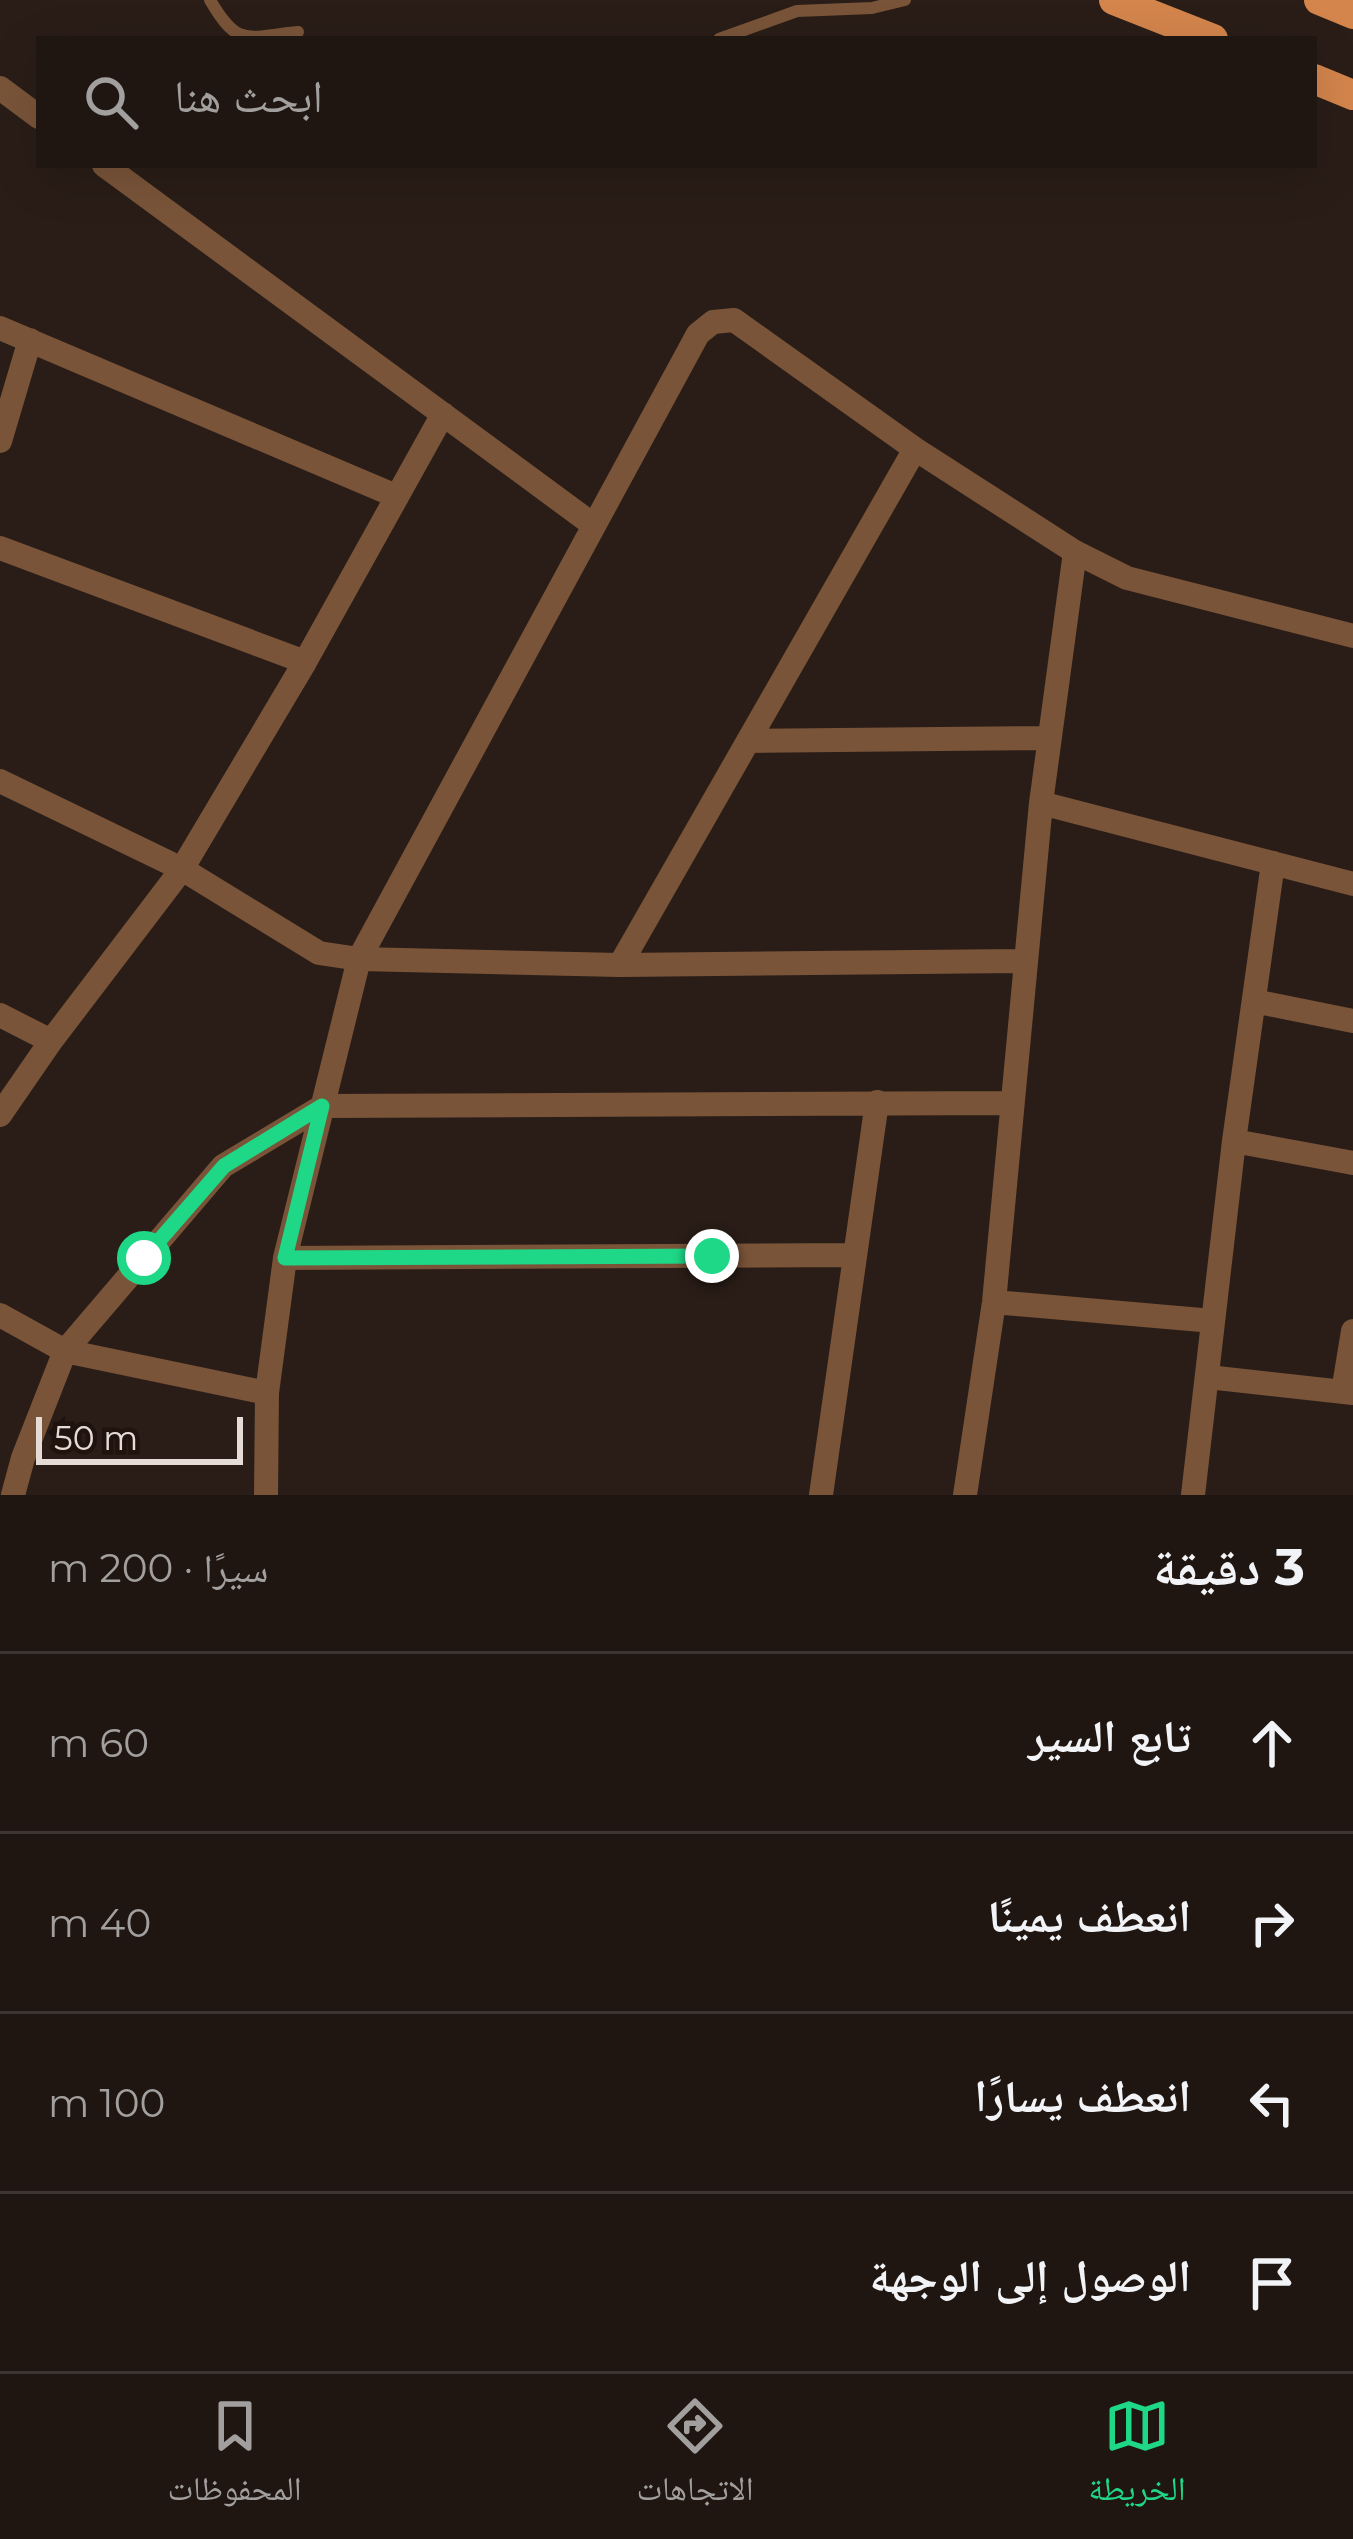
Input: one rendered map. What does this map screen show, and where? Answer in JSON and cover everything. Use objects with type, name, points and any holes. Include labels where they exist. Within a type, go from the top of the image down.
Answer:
[{"type":"main road","points":[[1114,0],[1206,36]]},
{"type":"main road","points":[[1319,0],[1353,14]]},
{"type":"main road","points":[[1317,81],[1353,95]]},
{"type":"street","points":[[0,88],[36,115]]},
{"type":"street","points":[[108,168],[592,524]]},
{"type":"street","points":[[266,1495],[267,1393],[285,1258],[358,959],[592,524],[698,334],[713,322],[734,320],[915,449],[1075,552],[1126,578],[1353,636]]},
{"type":"street","points":[[0,328],[396,496]]},
{"type":"street","points":[[0,441],[30,340]]},
{"type":"street","points":[[0,1115],[182,869],[305,662],[443,414]]},
{"type":"street","points":[[620,965],[915,449]]},
{"type":"street","points":[[0,548],[305,662]]},
{"type":"street","points":[[965,1495],[994,1302],[1041,803],[1075,552]]},
{"type":"street","points":[[748,741],[1049,738]]},
{"type":"street","points":[[0,781],[182,869],[319,953],[358,959],[620,965],[1026,961]]},
{"type":"street","points":[[1041,803],[1353,884]]},
{"type":"street","points":[[1193,1495],[1234,1141],[1273,863]]},
{"type":"street","points":[[1254,1001],[1353,1021]]},
{"type":"street","points":[[0,1015],[51,1041]]},
{"type":"street","points":[[821,1495],[877,1102]]},
{"type":"street","points":[[13,1495],[11,1452],[65,1351],[224,1166],[322,1106],[1010,1103]]},
{"type":"street","points":[[1234,1141],[1353,1163]]},
{"type":"street","points":[[285,1258],[854,1255]]},
{"type":"street","points":[[994,1302],[1213,1321]]},
{"type":"street","points":[[0,1315],[65,1351],[267,1393]]},
{"type":"street","points":[[1208,1376],[1348,1393],[1353,1331]]},
{"type":"lane","points":[[210,0],[223,26],[240,36]]},
{"type":"lane","points":[[727,36],[797,11],[872,8],[905,0]]},
{"type":"lane","points":[[253,36],[298,32]]},
{"type":"route","points":[[144,1258],[224,1166],[322,1106],[285,1258],[712,1256]]}]
